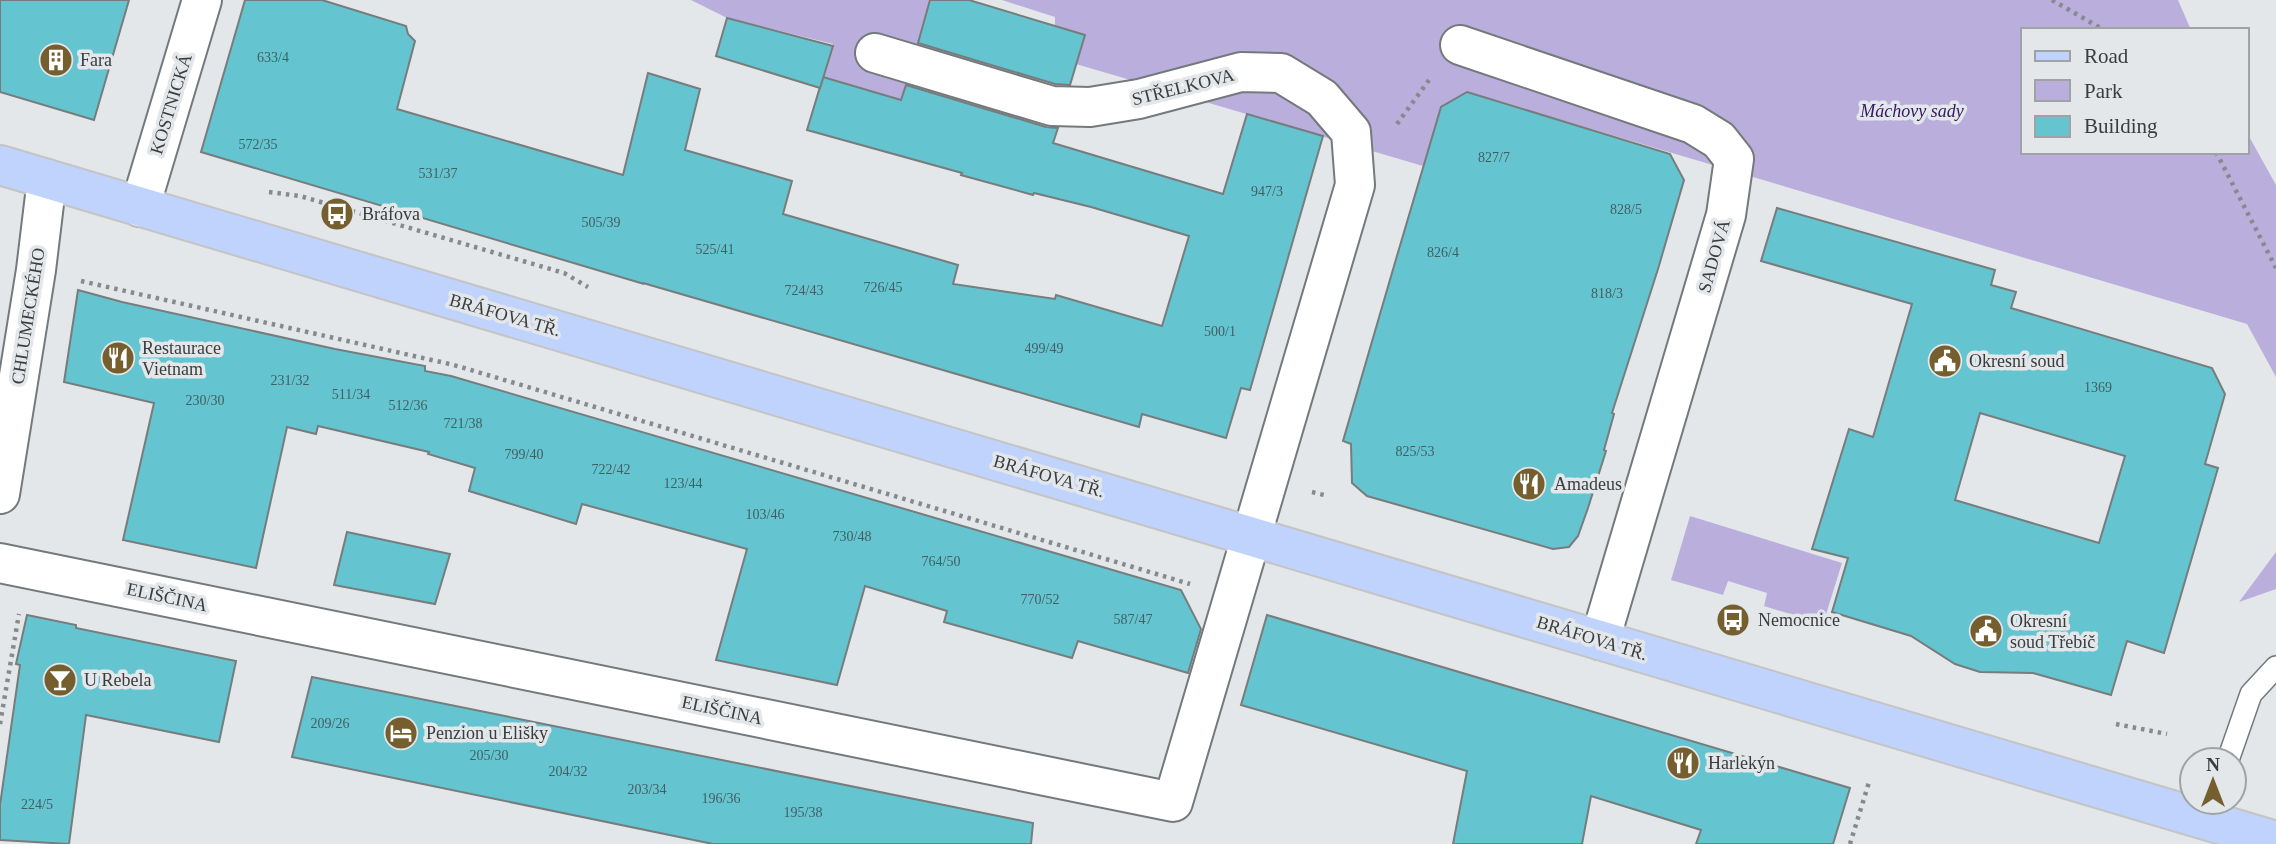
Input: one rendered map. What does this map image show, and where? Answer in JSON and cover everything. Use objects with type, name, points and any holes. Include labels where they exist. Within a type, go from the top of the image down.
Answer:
[{"type":"main road","name":"BRÁFOVA TŘ.","points":[[0,165],[2276,841]]},
{"type":"street","name":"KOSTNICKÁ","points":[[140,207],[202,0]]},
{"type":"street","name":"SADOVÁ","points":[[1460,45],[1693,124],[1719,140],[1734,159],[1726,215],[1600,640]]},
{"type":"street","name":"STŘELKOVA","points":[[875,54],[1052,106],[1090,107],[1139,99],[1241,72],[1281,73],[1322,97],[1351,132],[1355,185],[1252,536]]},
{"type":"street","name":"CHLUMECKÉHO","points":[[0,494],[36,270],[47,179]]},
{"type":"street","name":"ELIŠČINA","points":[[0,563],[1173,802],[1252,536]]},
{"type":"lane","points":[[2233,746],[2251,694],[2276,667]]},
{"type":"path","points":[[2052,0],[2101,28]]},
{"type":"path","points":[[2218,154],[2276,268]]},
{"type":"path","points":[[80,280],[454,365],[1234,597]]},
{"type":"path","points":[[0,724],[19,611]]},
{"type":"path","points":[[2116,724],[2167,734]]},
{"type":"path","points":[[1850,844],[1870,779]]},
{"type":"green space","points":[[691,0],[930,0],[920,37],[1040,73],[1024,135],[823,77],[833,44],[727,18]]},
{"type":"green space","name":"Máchovy sady","points":[[1002,0],[2178,0],[2190,28],[2021,28],[2021,154],[2248,154],[2248,135],[2276,185],[2276,377],[2247,324],[1467,92],[1441,107],[1423,166],[1076,64],[1085,35],[1055,27],[1055,17]]},
{"type":"green space","points":[[1690,516],[1842,563],[1823,624],[1764,606],[1767,593],[1728,581],[1723,595],[1671,580]]},
{"type":"green space","points":[[2276,552],[2276,589],[2239,602]]},
{"type":"building","name":"Fara","points":[[0,0],[129,0],[94,120],[0,92]]},
{"type":"building","points":[[245,0],[322,0],[406,26],[408,34],[415,41],[397,109],[623,175],[648,73],[700,89],[685,150],[792,181],[783,214],[958,265],[953,284],[1055,299],[1056,295],[1162,326],[1189,236],[1091,207],[1034,193],[1033,195],[807,130],[823,77],[901,100],[906,85],[1046,127],[1058,128],[1053,143],[1223,194],[1247,114],[1323,136],[1250,390],[1241,388],[1226,438],[1142,414],[1139,427],[201,152]]},
{"type":"building","points":[[930,0],[969,0],[1085,35],[1070,85],[1055,84],[918,43]]},
{"type":"building","points":[[727,18],[833,46],[820,88],[716,56]]},
{"type":"building","points":[[1467,92],[1670,154],[1684,180],[1612,413],[1614,414],[1604,450],[1606,451],[1578,536],[1569,547],[1553,549],[1367,496],[1352,483],[1351,444],[1343,441],[1394,266],[1441,107]]},
{"type":"building","points":[[1777,208],[1995,270],[1991,285],[2016,292],[2011,308],[2212,368],[2225,394],[2205,464],[2218,468],[2164,653],[2127,641],[2111,695],[2033,673],[1980,672],[1955,664],[1911,636],[1832,612],[1848,558],[1812,549],[1849,429],[1873,437],[1912,304],[1761,261]],"holes":[[[1980,413],[2125,456],[2099,543],[1955,500]]]},
{"type":"building","points":[[78,290],[335,349],[425,366],[425,371],[451,376],[1181,590],[1201,629],[1188,673],[1078,641],[1072,658],[944,622],[947,611],[865,586],[837,685],[716,660],[747,549],[582,504],[576,524],[469,491],[475,468],[428,454],[429,452],[318,426],[316,434],[287,427],[256,568],[123,540],[154,403],[64,382]]},
{"type":"building","points":[[347,532],[450,554],[435,604],[334,585]]},
{"type":"building","points":[[27,615],[76,625],[76,628],[236,661],[219,742],[86,715],[69,844],[0,840],[0,805],[20,665],[16,664]]},
{"type":"building","points":[[1267,615],[1850,788],[1833,844],[1696,844],[1701,830],[1591,796],[1582,844],[1453,844],[1467,771],[1241,705]]},
{"type":"building","points":[[312,677],[1033,823],[1031,844],[713,844],[292,757]]},
{"type":"place","name":"Fara","points":[[56,60]]},
{"type":"place","name":"Bráfova","points":[[337,214]]},
{"type":"place","name":"Restaurace Vietnam","points":[[118,358]]},
{"type":"place","name":"Okresní soud","points":[[1945,361]]},
{"type":"place","name":"Amadeus","points":[[1529,484]]},
{"type":"place","name":"Nemocnice","points":[[1733,620]]},
{"type":"place","name":"Okresní soud Třebíč","points":[[1986,631]]},
{"type":"place","name":"U Rebela","points":[[60,680]]},
{"type":"place","name":"Penzion u Elišky","points":[[401,733]]},
{"type":"place","name":"Harlekýn","points":[[1683,763]]}]
